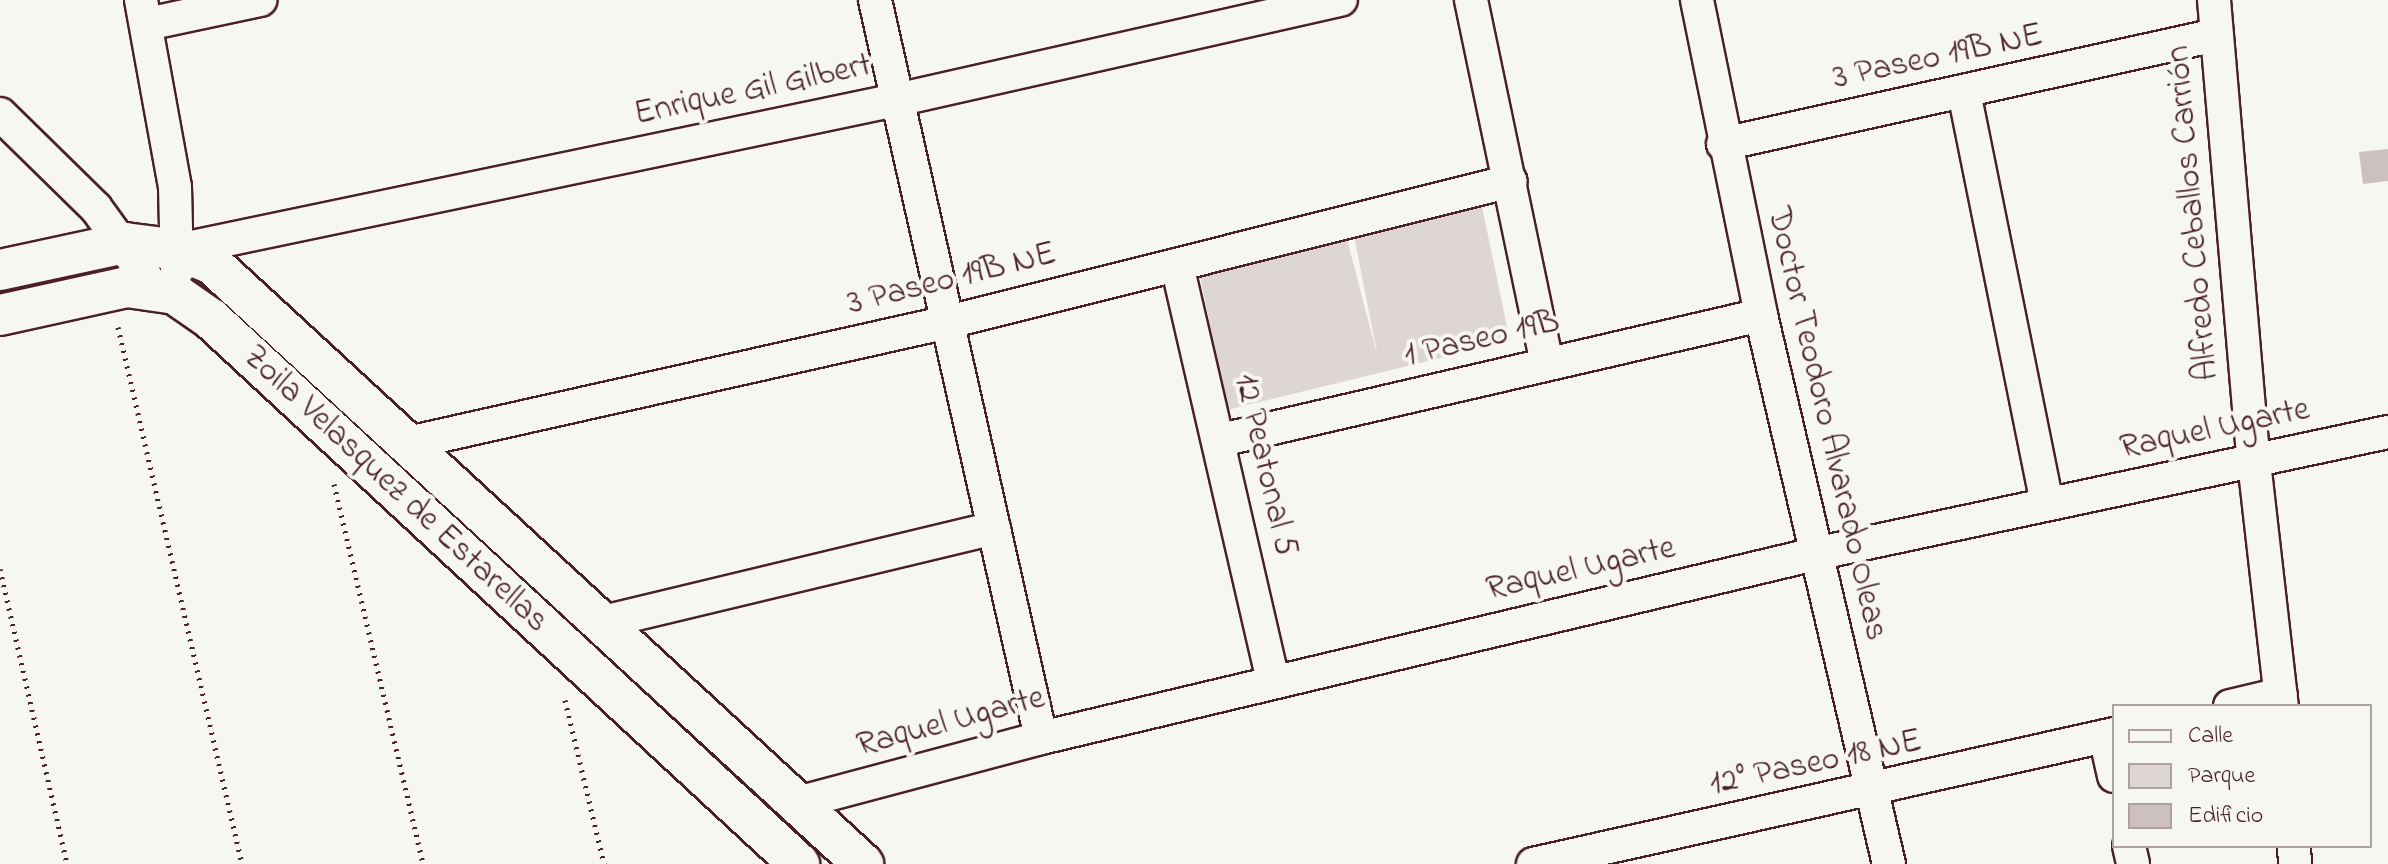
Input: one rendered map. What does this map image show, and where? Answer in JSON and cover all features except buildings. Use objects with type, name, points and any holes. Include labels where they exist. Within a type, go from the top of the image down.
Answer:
[{"type":"street","points":[[121,0],[144,12],[260,0]]},
{"type":"street","points":[[875,0],[1041,738]]},
{"type":"street","name":"Enrique Gil Gilbert","points":[[178,250],[896,100],[1341,0]]},
{"type":"street","points":[[1471,0],[1547,363]]},
{"type":"street","name":"Doctor Teodoro Alvarado Oleas","points":[[1697,0],[1723,144],[1815,554],[1889,864]]},
{"type":"street","name":"Alfredo Ceballos Carrión","points":[[2214,0],[2254,462],[2282,700]]},
{"type":"street","points":[[0,315],[110,290],[164,291],[178,250],[175,187],[144,12]]},
{"type":"street","name":"3 Paseo 19B NE","points":[[1723,144],[2216,35]]},
{"type":"street","points":[[1964,92],[2047,502]]},
{"type":"street","name":"Zoila Velasquez de Estarellas","points":[[0,114],[125,243],[164,291],[211,319],[799,864]]},
{"type":"street","name":"3 Paseo 19B NE","points":[[408,443],[948,322],[1511,181]]},
{"type":"street","name":"Zoila Velasquez de Estarellas","points":[[0,270],[125,243],[178,250],[211,263],[863,864]]},
{"type":"street","name":"12 Peatonal 5","points":[[1177,265],[1221,440],[1273,682]]},
{"type":"street","name":"1 Paseo 19B","points":[[1221,440],[1761,315]]},
{"type":"street","name":"Raquel Ugarte","points":[[797,803],[1041,738],[1815,554],[2047,502],[2254,462],[2388,432]]},
{"type":"street","points":[[603,622],[994,528]]},
{"type":"street","points":[[2247,704],[2282,700]]},
{"type":"street","points":[[2110,735],[2112,756]]},
{"type":"street","name":"12° Paseo 18 NE","points":[[1533,864],[1649,852],[1872,792],[2110,735]]},
{"type":"path","points":[[110,290],[242,864]]},
{"type":"path","points":[[334,482],[423,864]]},
{"type":"path","points":[[0,569],[67,864]]},
{"type":"path","points":[[564,695],[604,864]]},
{"type":"green space","points":[[1481,202],[1510,341],[1227,410],[1198,266],[1345,231],[1378,358],[1353,231]]}]
